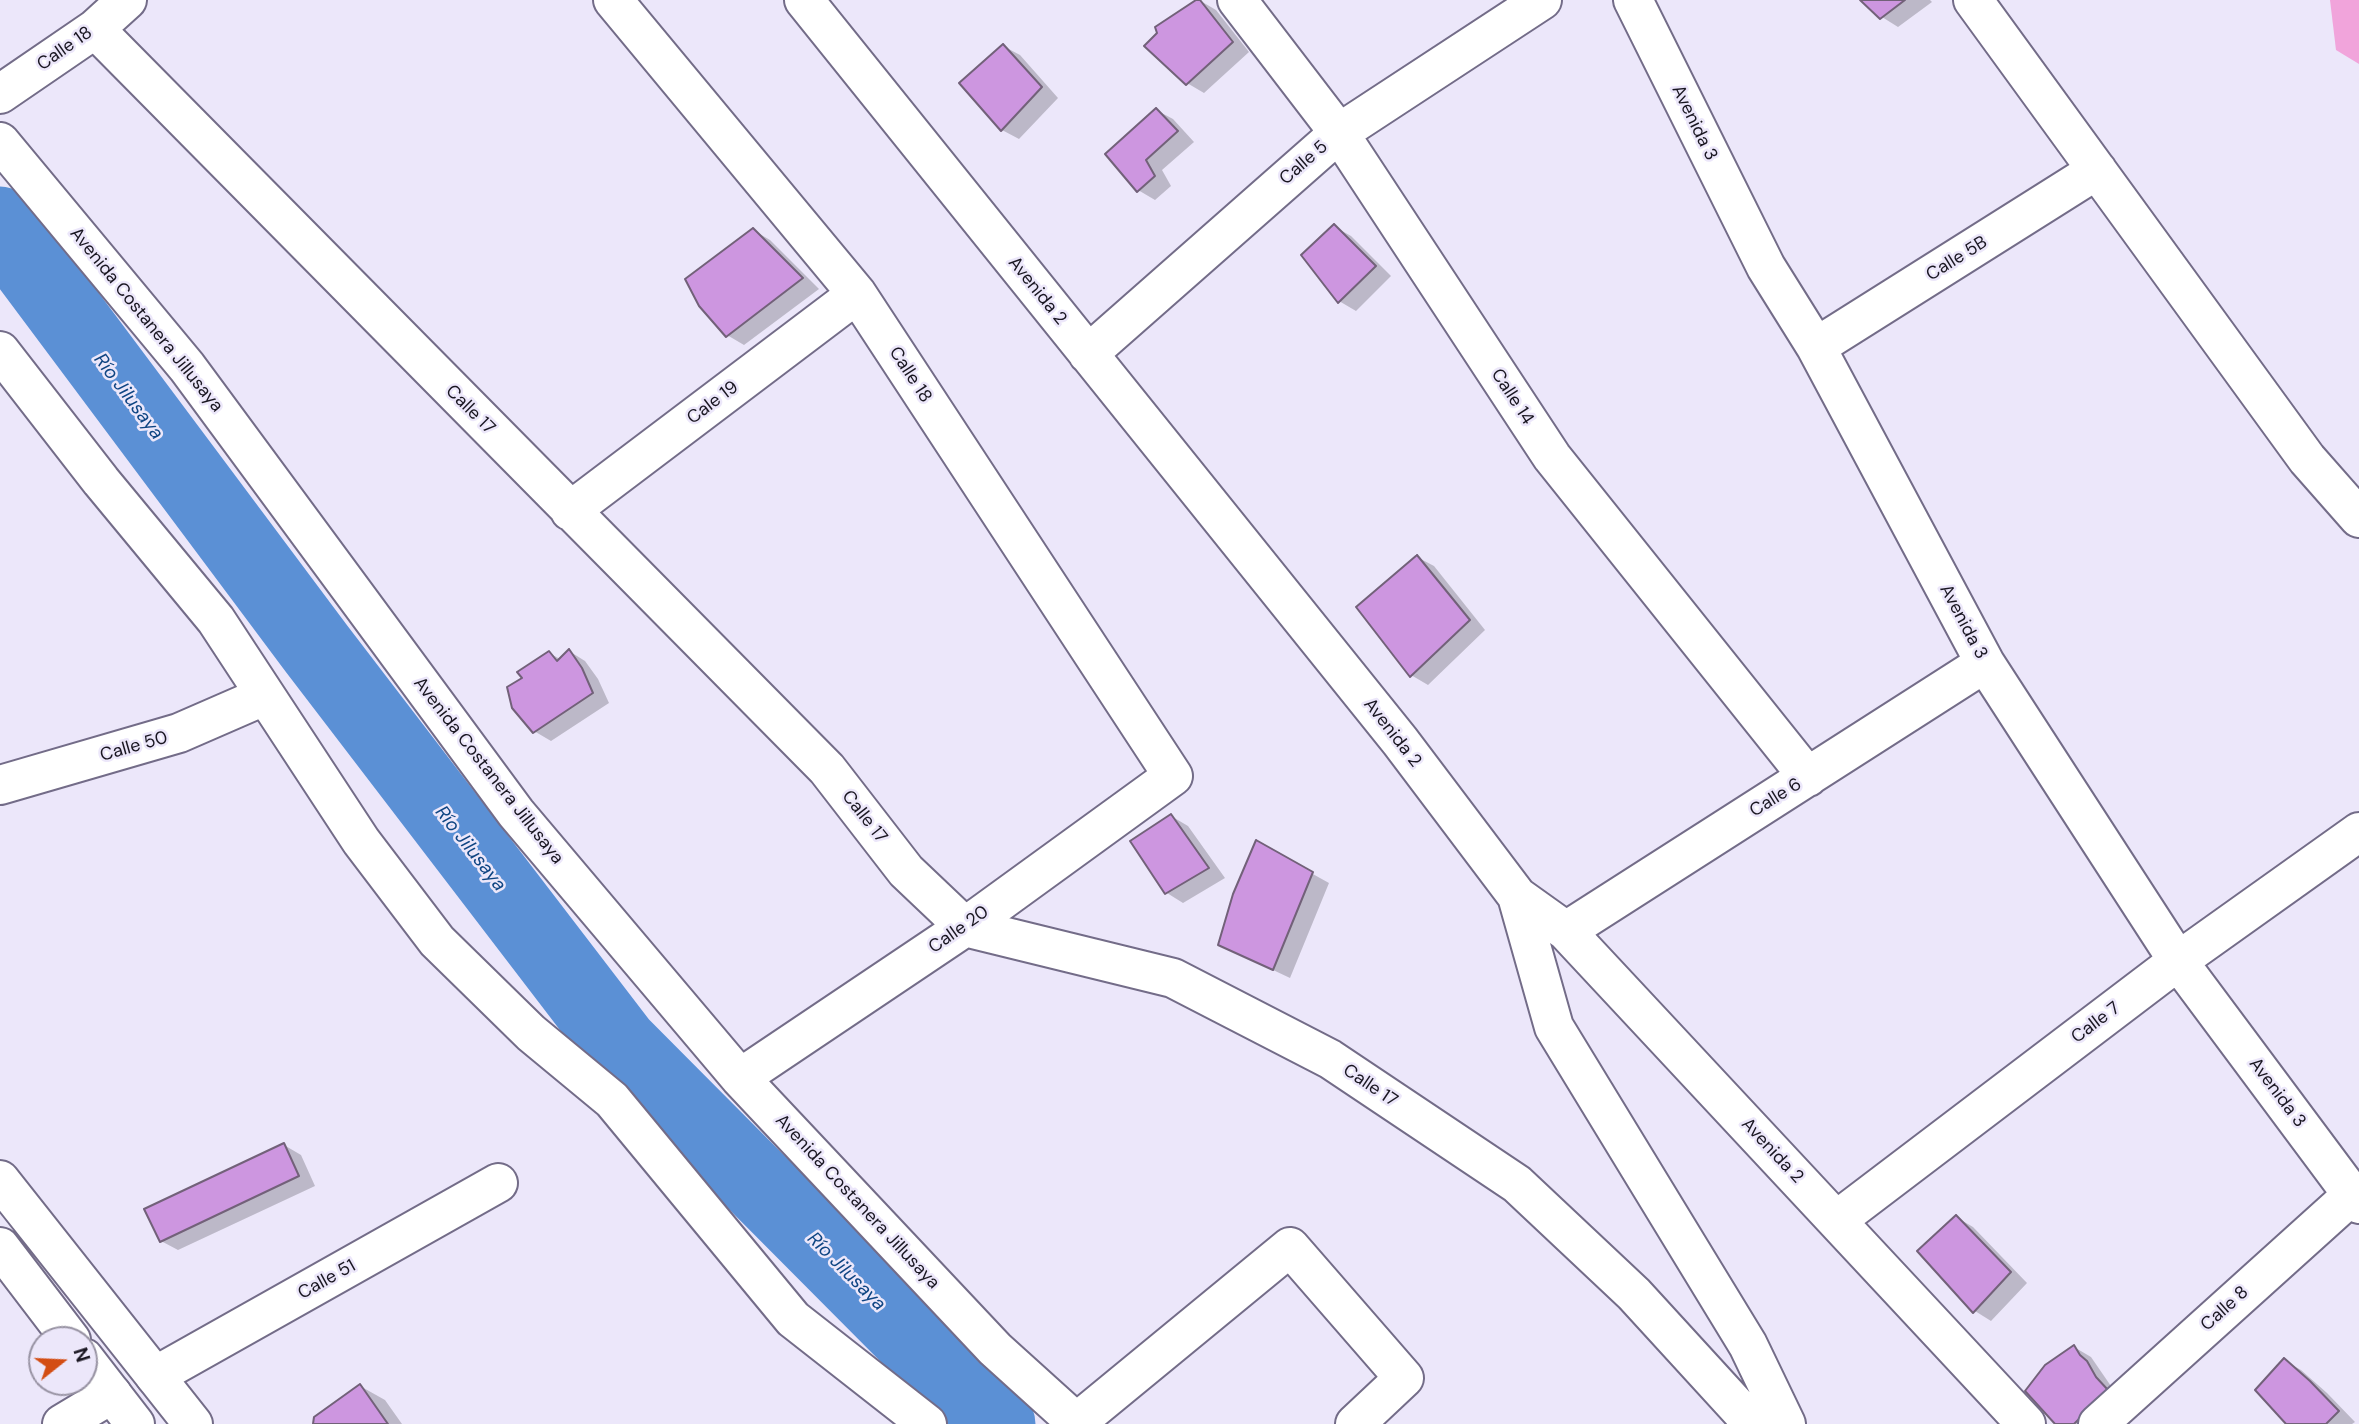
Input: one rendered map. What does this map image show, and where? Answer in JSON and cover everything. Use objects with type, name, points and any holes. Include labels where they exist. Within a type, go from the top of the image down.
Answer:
[{"type":"street","name":"Calle 18","points":[[0,94],[95,29],[127,0]]},
{"type":"street","name":"Calle 18","points":[[612,0],[857,294],[1173,776]]},
{"type":"street","name":"Avenida 2","points":[[804,0],[1391,730],[1517,896],[1566,931],[2026,1424]]},
{"type":"street","name":"Calle 14","points":[[1237,0],[1339,132],[1552,457],[1808,777]]},
{"type":"street","name":"Calle 5","points":[[1088,354],[1339,132],[1542,0]]},
{"type":"street","name":"Avenida 3","points":[[1633,0],[1766,267],[1816,347],[1985,663],[2178,961],[2356,1199]]},
{"type":"street","points":[[1973,0],[2307,459],[2359,518]]},
{"type":"street","name":"Calle 17","points":[[95,29],[827,769],[906,871],[965,927],[1173,978],[1330,1059],[1517,1184],[1634,1294],[1753,1424]]},
{"type":"street","name":"Avenida Costanera Jillusaya","points":[[0,142],[187,367],[516,813],[740,1078],[995,1349],[1077,1423]]},
{"type":"street","name":"Calle 5B","points":[[1816,347],[2097,170]]},
{"type":"street","name":"Cale 19","points":[[570,511],[857,294]]},
{"type":"street","points":[[0,351],[101,481],[215,620],[361,841],[438,942],[531,1033],[612,1100],[793,1320],[927,1424]]},
{"type":"street","name":"Calle 6","points":[[1566,931],[1985,663]]},
{"type":"street","name":"Calle 50","points":[[0,785],[180,733],[264,696]]},
{"type":"street","name":"Calle 20","points":[[740,1078],[965,927],[1173,776]]},
{"type":"street","name":"Calle 7","points":[[1837,1220],[2178,961],[2359,832]]},
{"type":"street","points":[[1517,896],[1554,1027],[1748,1345],[1786,1424]]},
{"type":"street","points":[[0,1180],[193,1424]]},
{"type":"street","name":"Calle 51","points":[[112,1394],[155,1376],[498,1183]]},
{"type":"street","name":"Calle 8","points":[[2098,1424],[2356,1199]]},
{"type":"street","points":[[0,1247],[60,1326]]},
{"type":"street","points":[[1077,1423],[1290,1247],[1404,1378],[1355,1424]]},
{"type":"street","points":[[98,1376],[135,1424]]},
{"type":"street","points":[[62,1424],[112,1394]]},
{"type":"shaded area","points":[[2330,0],[2359,0],[2359,64],[2336,50]]},
{"type":"building","points":[[1200,0],[1233,42],[1186,85],[1144,46],[1157,33],[1155,27]]},
{"type":"building","points":[[1860,0],[1905,0],[1880,19]]},
{"type":"building","points":[[1003,44],[1042,87],[1001,131],[959,83]]},
{"type":"building","points":[[1156,108],[1178,131],[1146,160],[1155,176],[1137,192],[1105,154]]},
{"type":"building","points":[[1334,224],[1376,266],[1338,303],[1301,255]]},
{"type":"building","points":[[753,228],[803,278],[726,337],[699,306],[685,279]]},
{"type":"building","points":[[1417,555],[1470,620],[1410,677],[1356,607]]},
{"type":"building","points":[[569,649],[582,668],[593,693],[533,733],[512,708],[507,687],[522,678],[517,672],[549,651],[557,661]]},
{"type":"building","points":[[1171,814],[1209,868],[1165,894],[1130,841]]},
{"type":"building","points":[[1256,840],[1313,872],[1273,970],[1218,945],[1233,894]]},
{"type":"building","points":[[284,1143],[299,1176],[160,1242],[144,1209]]},
{"type":"building","points":[[1956,1215],[2011,1272],[1973,1313],[1917,1251]]},
{"type":"building","points":[[2074,1345],[2108,1390],[2074,1424],[2055,1424],[2025,1391],[2045,1365]]},
{"type":"building","points":[[2284,1358],[2339,1411],[2326,1424],[2286,1424],[2255,1390]]},
{"type":"building","points":[[360,1384],[388,1424],[313,1424],[314,1417]]},
{"type":"waterway","name":"Río Jilusaya","points":[[0,225],[316,648],[620,1045],[997,1424]]}]
